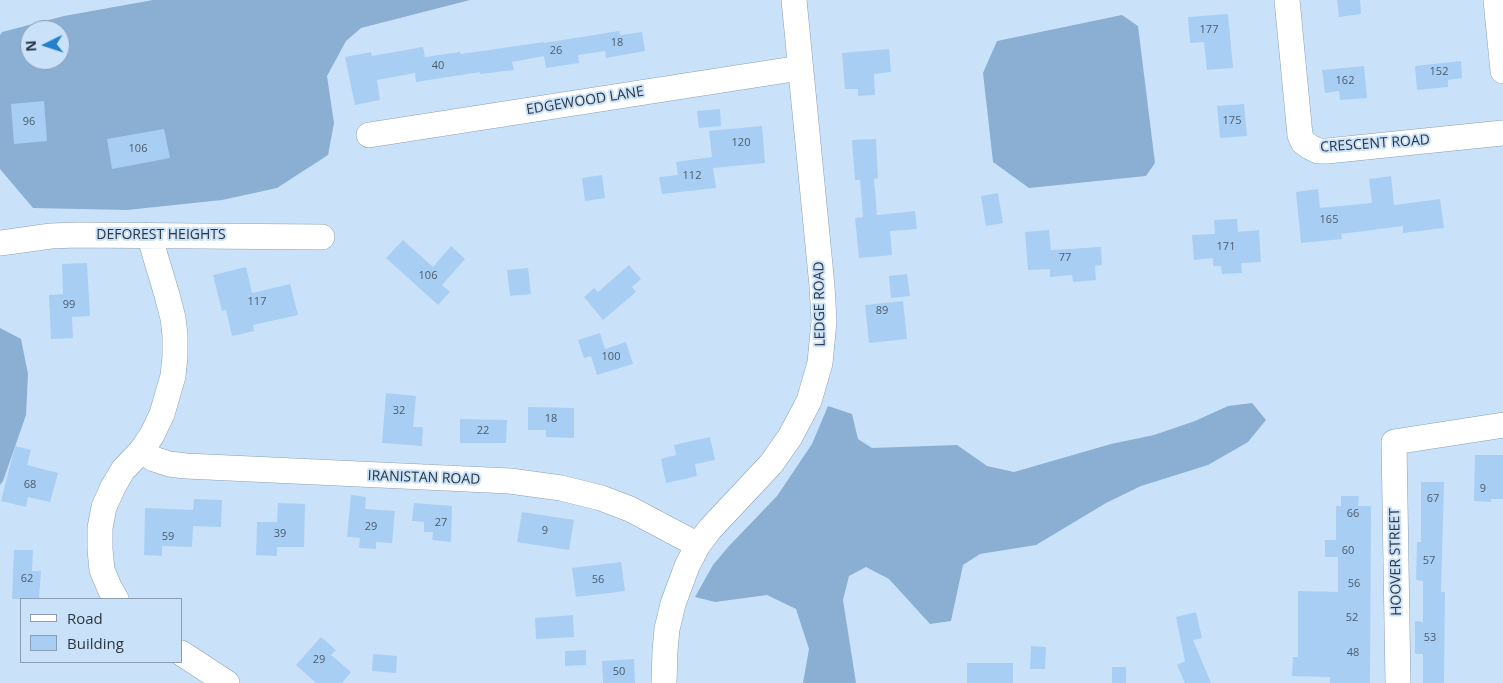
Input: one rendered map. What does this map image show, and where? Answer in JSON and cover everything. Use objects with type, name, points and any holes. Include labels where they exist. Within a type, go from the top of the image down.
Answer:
[{"type":"street","name":"LEDGE ROAD","points":[[664,683],[665,651],[673,604],[679,584],[698,545],[724,513],[771,464],[785,446],[809,401],[820,364],[823,329],[822,286],[794,0]]},
{"type":"street","name":"CRESCENT ROAD","points":[[1287,0],[1300,134],[1303,142],[1310,147],[1318,150],[1327,150],[1503,133]]},
{"type":"street","points":[[1496,0],[1503,71]]},
{"type":"street","name":"EDGEWOOD LANE","points":[[369,135],[800,68]]},
{"type":"street","points":[[115,598],[102,570],[100,528],[104,507],[112,487],[123,470],[141,451],[152,435],[165,406],[172,376],[176,335],[168,295],[149,235]]},
{"type":"street","name":"DEFOREST HEIGHTS","points":[[0,243],[51,236],[322,237]]},
{"type":"street","name":"HOOVER STREET","points":[[1398,683],[1394,442],[1503,425]]},
{"type":"street","name":"IRANISTAN ROAD","points":[[141,451],[154,459],[169,464],[186,466],[510,481],[561,488],[601,498],[630,509],[698,545]]},
{"type":"street","points":[[182,654],[227,683]]},
{"type":"shaded area","points":[[153,0],[470,0],[361,28],[346,41],[327,76],[334,123],[328,155],[277,188],[222,200],[127,210],[33,208],[0,169],[0,35],[2,32],[20,27],[20,70],[70,70],[70,20],[48,20]]},
{"type":"shaded area","points":[[1122,15],[1138,26],[1155,163],[1146,176],[1029,188],[993,162],[983,73],[997,41]]},
{"type":"shaded area","points":[[0,328],[21,339],[28,374],[26,415],[0,485]]},
{"type":"shaded area","points":[[1252,403],[1266,420],[1248,442],[1208,465],[1141,486],[1106,503],[1036,545],[980,554],[963,565],[951,621],[930,624],[889,579],[866,567],[849,576],[843,600],[856,683],[803,683],[809,649],[796,609],[767,595],[715,602],[695,597],[713,565],[777,496],[812,444],[828,406],[852,414],[858,439],[872,448],[957,445],[987,466],[1014,472],[1111,444],[1154,435],[1195,421],[1228,406]]},
{"type":"building","points":[[1337,0],[1360,0],[1361,14],[1339,17]]},
{"type":"building","points":[[1228,14],[1233,68],[1207,70],[1204,42],[1190,43],[1188,17]]},
{"type":"building","points":[[619,31],[620,35],[642,32],[645,51],[606,58],[605,51],[578,55],[579,63],[546,68],[544,56],[512,62],[514,70],[480,74],[480,72],[416,82],[415,73],[377,80],[380,100],[355,105],[345,57],[371,52],[372,56],[423,47],[425,57],[460,52],[461,54]]},
{"type":"building","points":[[889,49],[891,72],[874,74],[875,95],[858,96],[858,89],[845,89],[842,53]]},
{"type":"building","points":[[1461,61],[1462,78],[1448,80],[1448,87],[1417,90],[1415,66]]},
{"type":"building","points":[[1364,66],[1367,98],[1340,100],[1339,91],[1325,93],[1322,70]]},
{"type":"building","points":[[44,101],[47,141],[14,144],[11,104]]},
{"type":"building","points":[[1244,104],[1247,136],[1220,138],[1217,106]]},
{"type":"building","points":[[720,109],[721,126],[699,128],[697,111]]},
{"type":"building","points":[[762,126],[765,163],[713,168],[716,188],[662,194],[659,177],[678,175],[676,162],[712,157],[709,131]]},
{"type":"building","points":[[164,129],[170,158],[112,169],[107,139]]},
{"type":"building","points":[[876,139],[878,178],[874,179],[877,215],[915,211],[917,229],[890,231],[892,255],[859,258],[855,218],[863,217],[860,180],[855,180],[852,140]]},
{"type":"building","points":[[602,175],[605,198],[585,201],[582,178]]},
{"type":"building","points":[[1391,176],[1394,205],[1440,199],[1444,228],[1403,233],[1403,226],[1341,234],[1342,239],[1301,243],[1296,192],[1318,189],[1320,208],[1372,203],[1369,179]]},
{"type":"building","points":[[998,193],[1003,223],[986,226],[981,196]]},
{"type":"building","points":[[1237,219],[1238,232],[1259,230],[1261,262],[1241,263],[1242,273],[1222,274],[1221,266],[1213,266],[1213,258],[1194,260],[1192,235],[1215,234],[1214,220]]},
{"type":"building","points":[[1049,230],[1051,250],[1101,247],[1102,265],[1095,266],[1096,280],[1073,282],[1072,275],[1050,277],[1050,269],[1028,270],[1025,232]]},
{"type":"building","points":[[403,240],[433,267],[451,246],[465,259],[442,285],[450,292],[438,305],[386,258]]},
{"type":"building","points":[[87,263],[90,316],[72,317],[73,338],[51,339],[49,295],[63,294],[62,264]]},
{"type":"building","points":[[629,265],[641,279],[632,287],[636,292],[603,320],[584,297],[594,288],[598,292]]},
{"type":"building","points":[[246,267],[252,293],[290,284],[298,315],[253,325],[254,331],[232,336],[226,310],[222,311],[213,275]]},
{"type":"building","points":[[528,268],[531,294],[510,296],[507,270]]},
{"type":"building","points":[[907,274],[910,296],[891,298],[889,276]]},
{"type":"building","points":[[903,301],[907,339],[869,343],[865,305]]},
{"type":"building","points":[[600,333],[605,349],[626,342],[633,364],[597,375],[591,356],[584,358],[578,340]]},
{"type":"building","points":[[386,393],[416,396],[413,427],[423,427],[422,446],[382,443]]},
{"type":"building","points":[[528,407],[574,408],[574,438],[546,437],[546,430],[528,430]]},
{"type":"building","points":[[460,419],[507,420],[506,443],[460,443]]},
{"type":"building","points":[[710,437],[715,460],[695,464],[697,476],[666,483],[661,459],[676,455],[674,445]]},
{"type":"building","points":[[15,446],[31,450],[27,465],[58,473],[50,502],[28,497],[26,507],[1,501]]},
{"type":"building","points":[[1475,455],[1503,455],[1503,499],[1491,499],[1491,502],[1474,501]]},
{"type":"building","points":[[1421,482],[1444,482],[1441,592],[1445,592],[1444,683],[1423,683],[1423,654],[1415,654],[1415,621],[1423,622],[1423,581],[1416,580],[1417,542],[1421,542]]},
{"type":"building","points":[[351,495],[366,497],[365,509],[395,511],[392,543],[376,542],[376,549],[359,548],[360,538],[347,537]]},
{"type":"building","points":[[1341,496],[1359,496],[1358,506],[1371,506],[1370,683],[1330,683],[1330,677],[1292,676],[1293,657],[1298,657],[1298,591],[1338,592],[1338,557],[1325,557],[1325,540],[1336,540],[1336,506],[1341,506]]},
{"type":"building","points":[[194,499],[222,500],[221,527],[193,526],[192,547],[162,546],[162,556],[144,555],[145,508],[193,510]]},
{"type":"building","points":[[278,503],[305,504],[304,547],[277,547],[277,556],[256,555],[257,522],[277,522]]},
{"type":"building","points":[[414,503],[452,506],[451,542],[432,540],[433,532],[424,532],[424,522],[412,521]]},
{"type":"building","points":[[522,512],[574,520],[569,550],[517,542]]},
{"type":"building","points":[[14,550],[33,550],[32,571],[41,571],[39,598],[12,599]]},
{"type":"building","points":[[621,562],[625,591],[576,597],[572,568]]},
{"type":"building","points":[[1196,612],[1202,638],[1193,640],[1211,683],[1185,683],[1177,665],[1185,661],[1176,617]]},
{"type":"building","points":[[573,615],[574,637],[536,639],[535,618]]},
{"type":"building","points":[[321,637],[336,650],[331,655],[351,672],[342,683],[316,683],[296,665]]},
{"type":"building","points":[[1031,646],[1046,647],[1045,669],[1030,669]]},
{"type":"building","points":[[586,650],[586,665],[565,666],[565,651]]},
{"type":"building","points":[[373,654],[397,656],[396,673],[372,671]]},
{"type":"building","points":[[634,659],[635,683],[603,683],[602,661]]},
{"type":"building","points":[[967,663],[1013,663],[1013,683],[967,683]]},
{"type":"building","points":[[1112,667],[1126,667],[1126,683],[1112,683]]}]
